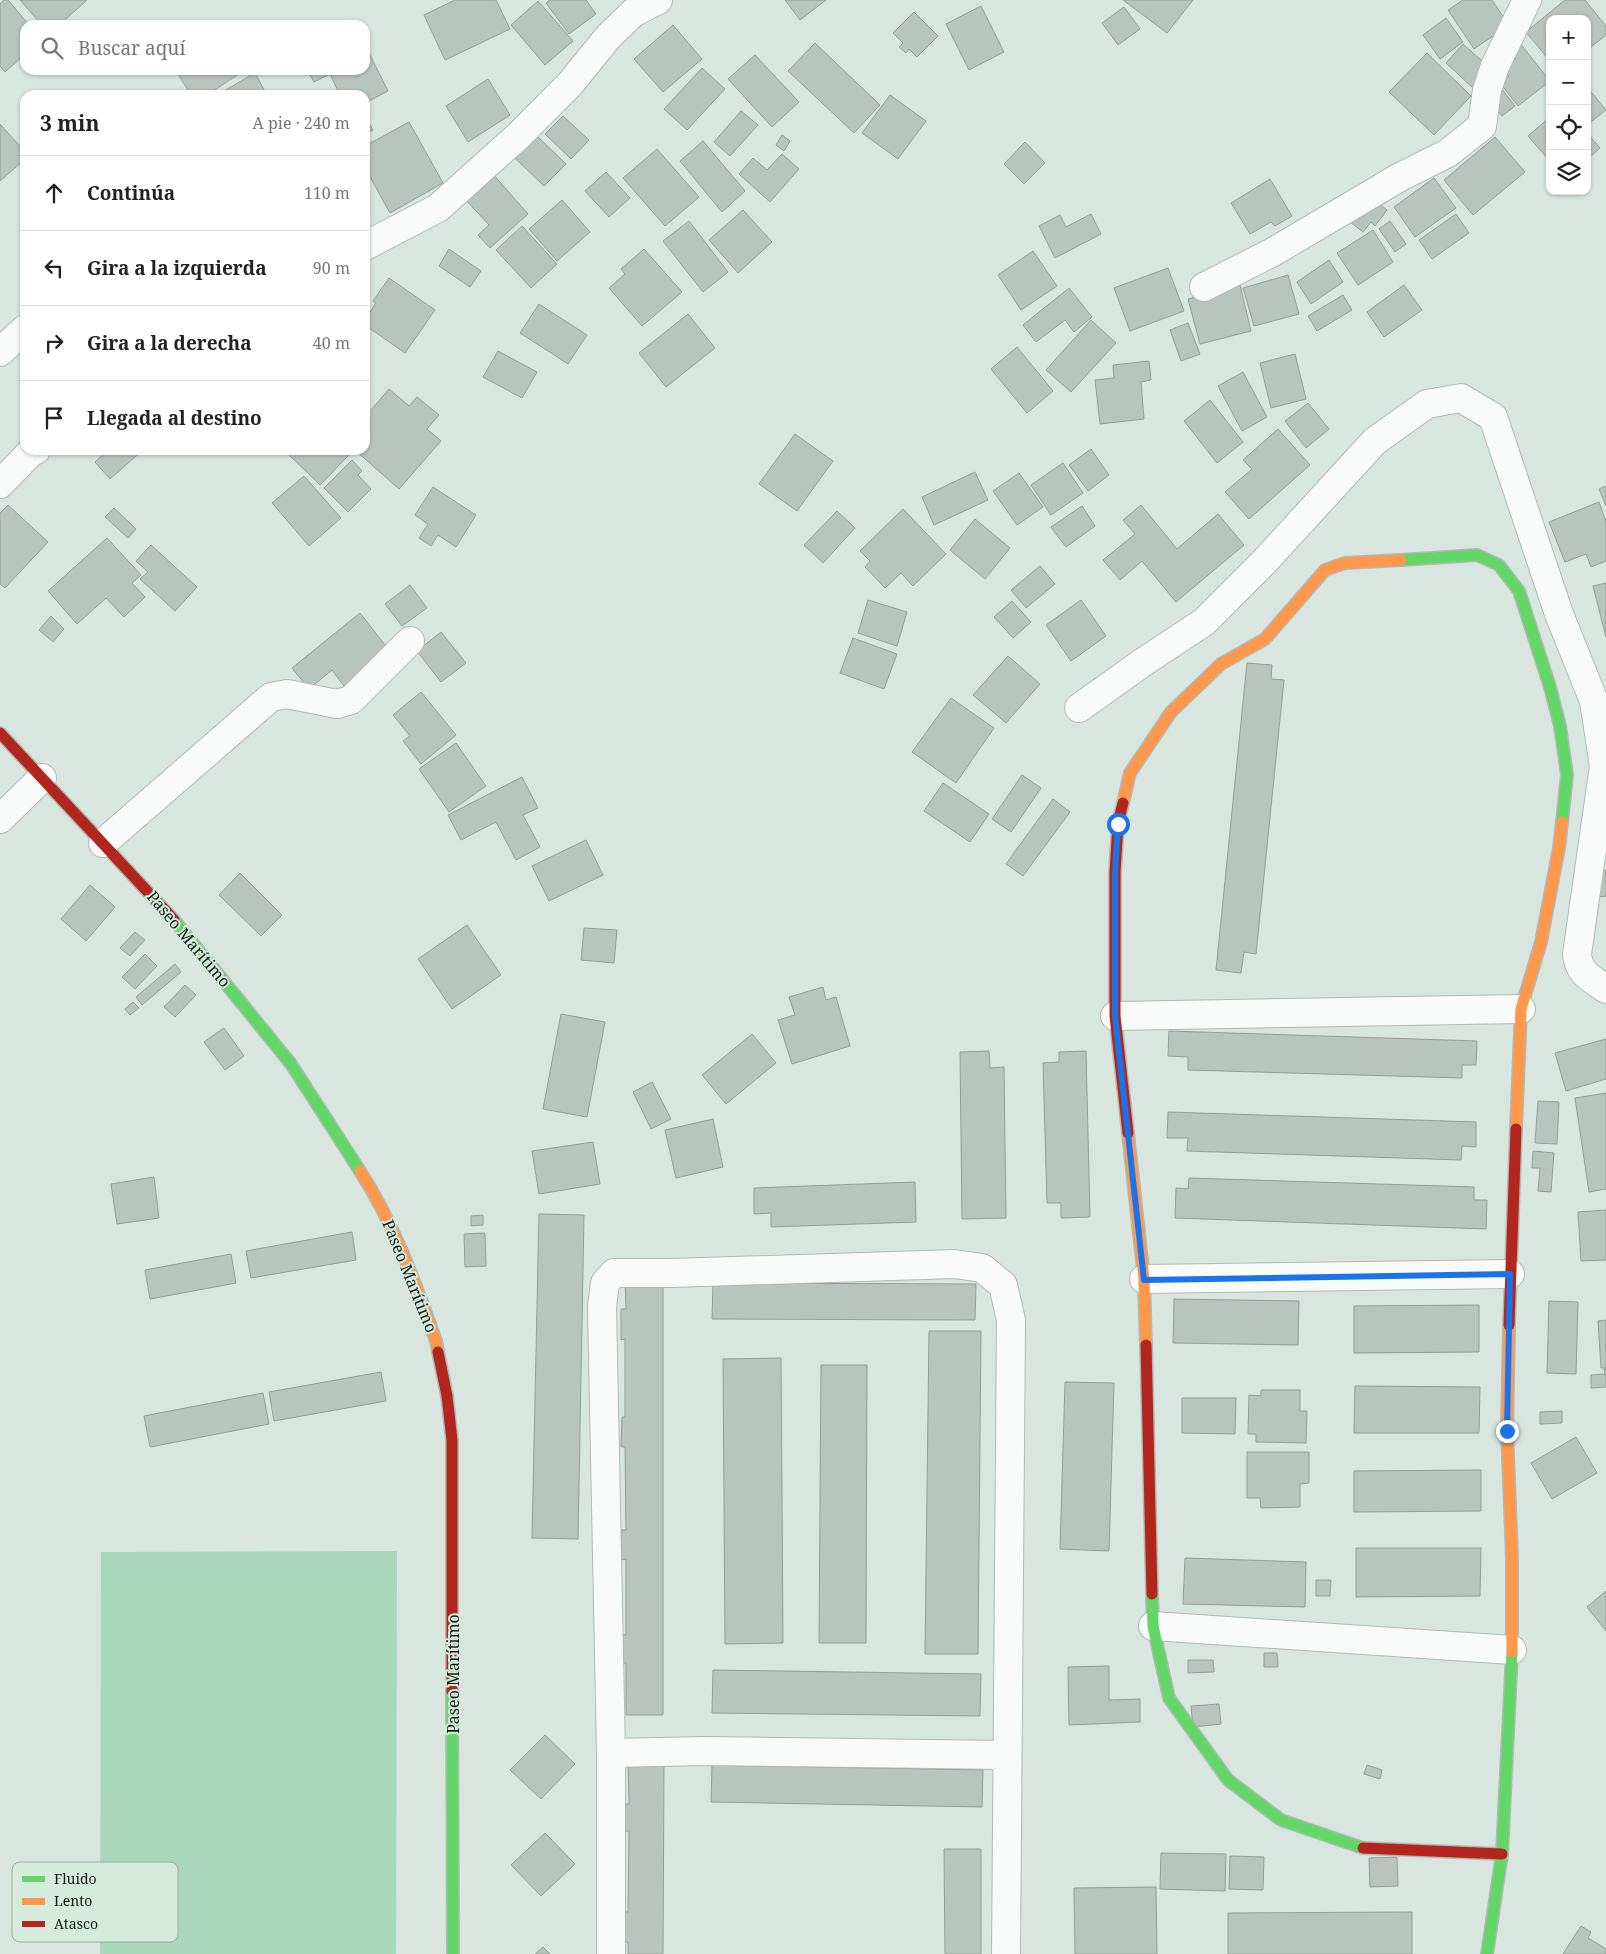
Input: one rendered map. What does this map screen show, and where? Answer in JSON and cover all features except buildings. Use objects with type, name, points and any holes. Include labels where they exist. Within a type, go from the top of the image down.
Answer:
[{"type":"street","points":[[370,243],[438,208],[516,137],[570,84],[608,36],[633,13],[658,0]]},
{"type":"street","points":[[1204,287],[1273,252],[1400,177],[1448,153],[1482,126],[1487,90],[1495,66],[1527,0]]},
{"type":"street","points":[[0,352],[20,334]]},
{"type":"street","points":[[1079,708],[1204,622],[1264,562],[1375,441],[1427,404],[1461,398],[1493,417],[1559,614],[1594,701],[1604,766],[1577,954],[1578,965],[1583,972],[1606,989]]},
{"type":"street","points":[[0,484],[31,455]]},
{"type":"street","points":[[1487,1954],[1502,1854],[1512,1650],[1512,1557],[1507,1431],[1510,1274],[1521,1009],[1541,942],[1559,848],[1567,775],[1560,726],[1519,590],[1499,565],[1477,555],[1346,563],[1325,570],[1264,639],[1221,664],[1171,712],[1130,773],[1118,824],[1115,873],[1115,1016],[1144,1280],[1153,1626],[1169,1698],[1228,1780],[1281,1820],[1364,1848],[1502,1854]]},
{"type":"street","points":[[103,843],[271,697],[287,694],[337,704],[351,700],[410,641]]},
{"type":"street","name":"Paseo Marítimo","points":[[0,733],[184,930],[291,1064],[379,1201],[412,1275],[436,1341],[447,1396],[452,1440],[453,1954]]},
{"type":"street","points":[[0,820],[42,778]]},
{"type":"street","points":[[1115,1016],[1521,1009]]},
{"type":"street","points":[[611,1954],[611,1752],[602,1308],[605,1283],[614,1273],[631,1272],[672,1273],[955,1264],[982,1268],[1003,1285],[1011,1320],[1006,1755],[1006,1954]]},
{"type":"street","points":[[1144,1280],[1510,1274]]},
{"type":"street","points":[[1153,1626],[1512,1650]]},
{"type":"street","points":[[611,1752],[715,1751],[1006,1755]]},
{"type":"green space","points":[[397,1551],[396,1954],[100,1954],[100,1942],[178,1942],[178,1862],[100,1862],[101,1552]]},
{"type":"traffic: fast","points":[[1401,560],[1477,555],[1499,565],[1519,591],[1550,687],[1560,726],[1567,775],[1562,822]]},
{"type":"traffic: fast","points":[[174,920],[291,1064],[360,1171]]},
{"type":"traffic: fast","points":[[1152,1594],[1153,1626],[1169,1698],[1228,1780],[1281,1820],[1363,1848]]},
{"type":"traffic: fast","points":[[1487,1954],[1502,1854],[1512,1652]]},
{"type":"traffic: fast","points":[[452,1691],[453,1954]]},
{"type":"traffic: slow","points":[[1123,803],[1130,773],[1171,712],[1221,664],[1265,639],[1325,570],[1345,563],[1401,560]]},
{"type":"traffic: slow","points":[[1516,1129],[1521,1009],[1541,942],[1559,848],[1562,822]]},
{"type":"traffic: slow","points":[[1128,1133],[1144,1279],[1146,1345]]},
{"type":"traffic: slow","points":[[360,1171],[383,1212],[403,1254],[436,1341],[438,1352]]},
{"type":"traffic: slow","points":[[1509,1325],[1507,1431],[1512,1557],[1512,1652]]},
{"type":"traffic: jam","points":[[0,733],[174,920]]},
{"type":"traffic: jam","points":[[1123,803],[1118,823],[1115,873],[1115,1016],[1128,1133]]},
{"type":"traffic: jam","points":[[1509,1325],[1516,1129]]},
{"type":"traffic: jam","points":[[1146,1345],[1152,1594]]},
{"type":"traffic: jam","points":[[438,1352],[447,1396],[452,1440],[452,1691]]},
{"type":"traffic: jam","points":[[1363,1848],[1502,1854]]},
{"type":"route","points":[[1118,824],[1115,873],[1115,1016],[1144,1280],[1510,1274],[1507,1431]]}]
